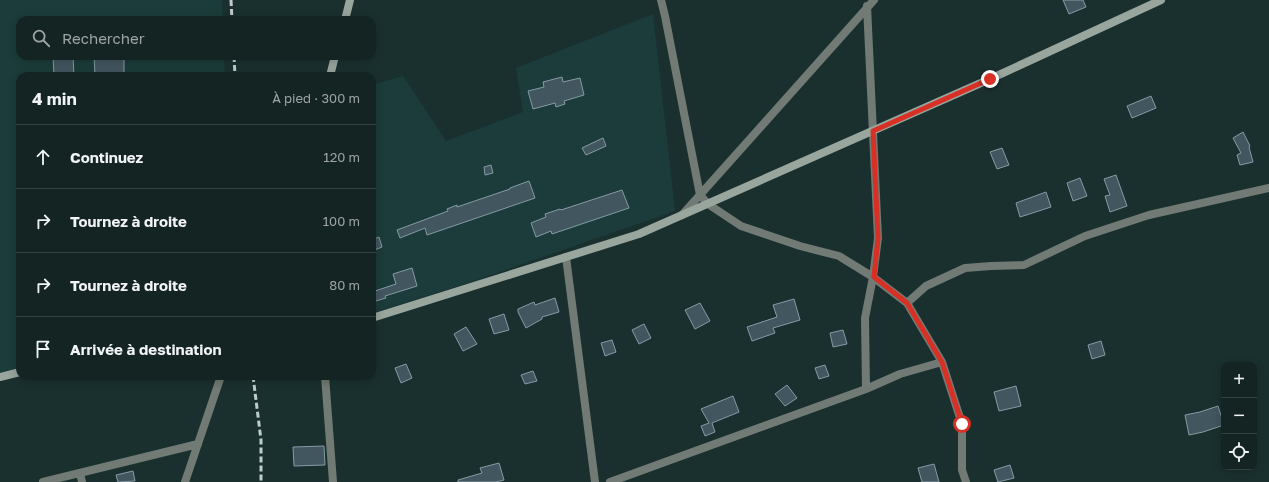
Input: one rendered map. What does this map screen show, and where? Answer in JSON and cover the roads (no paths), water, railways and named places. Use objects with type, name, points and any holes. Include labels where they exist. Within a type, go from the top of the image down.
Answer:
[{"type":"main road","points":[[346,16],[350,0]]},
{"type":"main road","points":[[376,317],[639,234],[990,79],[1161,0]]},
{"type":"main road","points":[[331,72],[334,60]]},
{"type":"main road","points":[[0,377],[16,373]]},
{"type":"street","points":[[661,0],[700,195],[708,204],[741,226],[800,246],[839,256],[874,277],[907,303],[942,362],[962,424],[962,470],[966,482]]},
{"type":"street","points":[[681,216],[867,6],[874,0]]},
{"type":"street","points":[[866,389],[865,318],[874,277],[878,238],[867,6]]},
{"type":"street","points":[[907,303],[926,286],[965,268],[1024,265],[1085,236],[1149,215],[1269,188]]},
{"type":"street","points":[[566,258],[595,482]]},
{"type":"street","points":[[610,482],[866,389],[900,374],[942,362]]},
{"type":"street","points":[[185,482],[220,380]]},
{"type":"street","points":[[325,380],[333,482]]},
{"type":"street","points":[[43,482],[198,444]]},
{"type":"street","points":[[80,473],[82,482]]},
{"type":"railway","points":[[231,0],[232,16]]},
{"type":"railway","points":[[234,60],[235,72]]},
{"type":"railway","points":[[254,380],[261,440],[261,482]]}]
